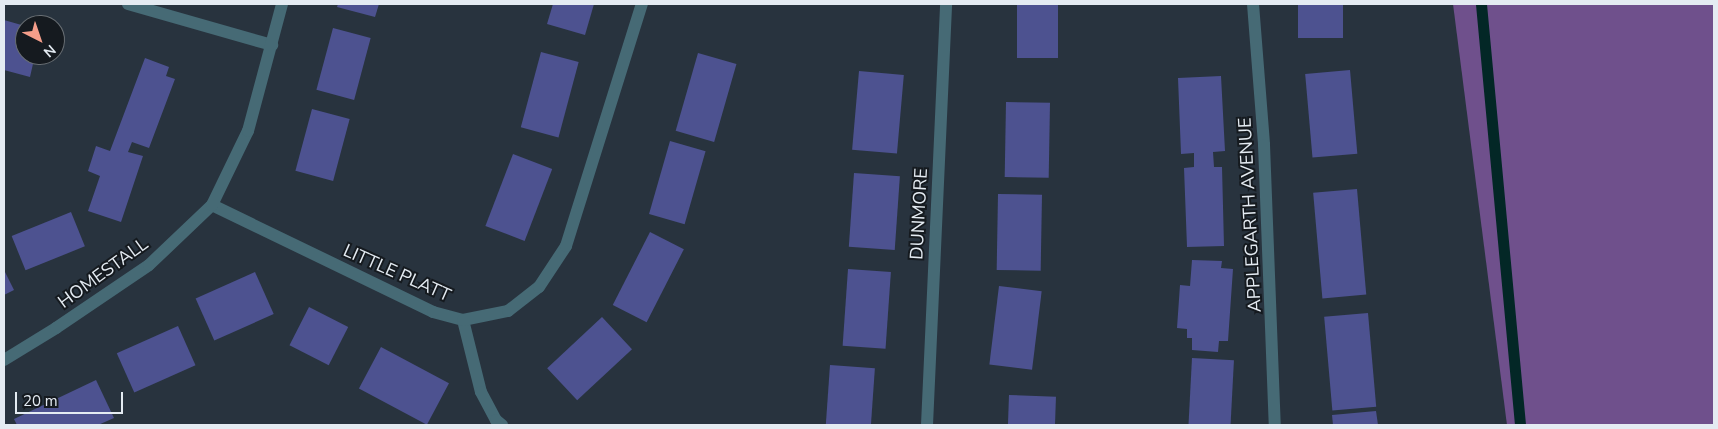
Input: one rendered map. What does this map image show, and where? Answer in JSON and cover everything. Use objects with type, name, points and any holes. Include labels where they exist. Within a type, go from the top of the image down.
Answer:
[{"type":"street","points":[[128,4],[272,45]]},
{"type":"street","name":"HOMESTALL","points":[[4,360],[56,328],[149,265],[212,205],[248,131],[282,4]]},
{"type":"street","name":"LITTLE PLATT","points":[[212,205],[433,312],[463,320],[508,311],[539,287],[566,246],[642,4]]},
{"type":"street","name":"DUNMORE","points":[[927,425],[946,4]]},
{"type":"street","name":"APPLEGARTH AVENUE","points":[[1253,4],[1264,144],[1276,425]]},
{"type":"street","points":[[463,320],[481,392],[496,420],[502,425]]},
{"type":"shaded area","points":[[1453,4],[1714,4],[1714,425],[1507,425]]},
{"type":"building","points":[[338,4],[379,4],[375,17],[337,7]]},
{"type":"building","points":[[553,4],[594,4],[585,35],[547,24]]},
{"type":"building","points":[[1017,4],[1058,4],[1058,58],[1017,58]]},
{"type":"building","points":[[1298,4],[1343,4],[1343,38],[1298,38]]},
{"type":"building","points":[[4,20],[15,23],[15,65],[33,65],[30,77],[4,70]]},
{"type":"building","points":[[333,28],[371,38],[354,100],[316,90]]},
{"type":"building","points":[[541,52],[579,62],[558,137],[521,127]]},
{"type":"building","points":[[698,53],[736,64],[714,142],[676,131]]},
{"type":"building","points":[[145,58],[169,67],[166,76],[175,79],[149,148],[132,142],[128,152],[143,156],[121,222],[88,211],[100,176],[88,171],[96,146],[110,151]]},
{"type":"building","points":[[1350,70],[1357,154],[1312,158],[1305,74]]},
{"type":"building","points":[[859,71],[904,75],[897,154],[852,150]]},
{"type":"building","points":[[1221,76],[1225,151],[1213,152],[1214,167],[1222,167],[1224,246],[1187,247],[1184,168],[1194,167],[1194,153],[1181,154],[1178,78]]},
{"type":"building","points":[[1006,102],[1050,103],[1049,178],[1005,177]]},
{"type":"building","points":[[312,109],[350,119],[333,181],[295,171]]},
{"type":"building","points":[[670,141],[706,151],[685,224],[649,214]]},
{"type":"building","points":[[513,154],[552,169],[525,241],[485,226]]},
{"type":"building","points":[[854,173],[900,176],[895,250],[849,247]]},
{"type":"building","points":[[1357,189],[1366,295],[1322,298],[1313,193]]},
{"type":"building","points":[[998,194],[1042,195],[1041,271],[997,270]]},
{"type":"building","points":[[71,212],[85,246],[26,270],[12,236]]},
{"type":"building","points":[[650,232],[684,249],[647,322],[613,305]]},
{"type":"building","points":[[1192,260],[1222,261],[1221,268],[1233,269],[1228,341],[1219,341],[1218,352],[1192,350],[1192,338],[1187,338],[1187,329],[1177,328],[1180,285],[1190,286]]},
{"type":"building","points":[[848,269],[891,272],[886,349],[843,346]]},
{"type":"building","points":[[4,270],[14,290],[4,295]]},
{"type":"building","points":[[255,272],[274,314],[214,340],[196,298]]},
{"type":"building","points":[[999,286],[1042,291],[1032,370],[989,364]]},
{"type":"building","points":[[309,307],[348,327],[329,365],[289,345]]},
{"type":"building","points":[[1368,313],[1376,407],[1332,410],[1324,317]]},
{"type":"building","points":[[602,317],[632,349],[577,400],[547,368]]},
{"type":"building","points":[[178,326],[195,365],[134,393],[117,353]]},
{"type":"building","points":[[381,347],[449,383],[427,425],[359,388]]},
{"type":"building","points":[[1192,358],[1234,360],[1231,425],[1188,425]]},
{"type":"building","points":[[830,365],[875,368],[871,425],[826,425]]},
{"type":"building","points":[[96,380],[114,418],[98,425],[17,425],[14,419]]},
{"type":"building","points":[[1009,395],[1056,397],[1055,425],[1008,425]]},
{"type":"building","points":[[1376,411],[1378,425],[1333,425],[1332,415]]},
{"type":"waterway","points":[[1481,4],[1520,425]]}]
